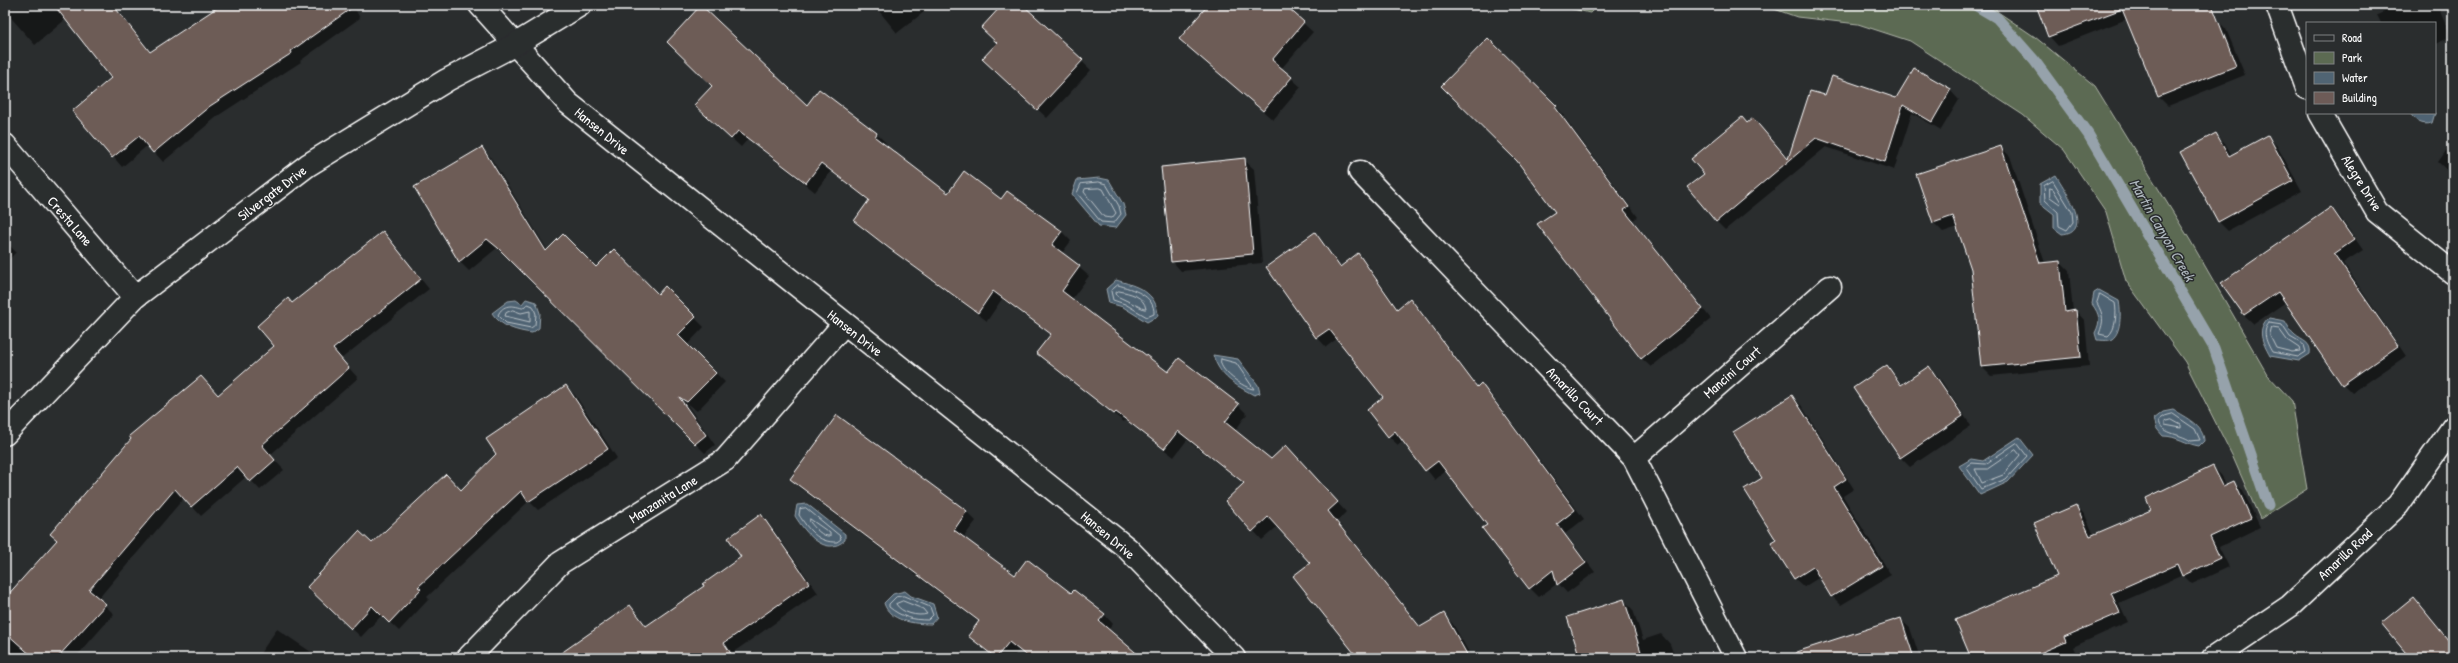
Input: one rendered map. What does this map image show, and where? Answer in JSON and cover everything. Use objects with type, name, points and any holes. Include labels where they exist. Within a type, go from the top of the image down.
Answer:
[{"type":"street","name":"Hansen Drive","points":[[480,5],[568,103],[1127,548],[1234,658]]},
{"type":"street","name":"Silvergate Drive","points":[[5,434],[135,297],[308,165],[447,80],[516,44],[580,5]]},
{"type":"street","points":[[2278,5],[2306,85]]},
{"type":"street","name":"Alegre Drive","points":[[2321,114],[2377,212],[2453,273]]},
{"type":"street","name":"Cresta Lane","points":[[5,145],[135,297]]},
{"type":"street","name":"Amarillo Court","points":[[1360,172],[1634,458],[1736,658]]},
{"type":"street","name":"Mancini Court","points":[[1634,458],[1830,287]]},
{"type":"street","name":"Manzanita Lane","points":[[468,658],[560,563],[725,460],[844,324]]},
{"type":"street","name":"Amarillo Road","points":[[2213,658],[2290,606],[2398,504],[2453,427]]},
{"type":"green space","points":[[1556,5],[1598,5],[1590,13]]},
{"type":"green space","points":[[1763,5],[1993,5],[1998,12],[2035,37],[2095,86],[2190,240],[2267,374],[2292,401],[2307,489],[2260,519],[2232,455],[2185,362],[2126,281],[2106,212],[2064,150],[2023,115],[1910,41],[1858,24],[1797,17]]},
{"type":"water","points":[[2411,114],[2435,114],[2432,123],[2428,124],[2422,123]]},
{"type":"water","points":[[2056,175],[2070,199],[2077,218],[2076,225],[2072,231],[2062,234],[2054,228],[2054,214],[2040,203],[2040,184]]},
{"type":"water","points":[[1099,178],[1109,180],[1123,204],[1126,215],[1116,228],[1099,226],[1072,194],[1077,180]]},
{"type":"water","points":[[1116,280],[1138,288],[1150,296],[1157,308],[1158,316],[1147,322],[1123,307],[1109,303],[1106,289]]},
{"type":"water","points":[[2099,290],[2119,301],[2119,328],[2114,337],[2110,340],[2097,340],[2095,333],[2099,318],[2097,311],[2092,304],[2094,293]]},
{"type":"water","points":[[526,299],[536,302],[540,313],[539,328],[532,333],[510,328],[500,322],[492,313],[508,301],[516,300],[522,304]]},
{"type":"water","points":[[2269,318],[2285,321],[2294,334],[2308,344],[2310,354],[2299,361],[2270,356],[2263,341],[2261,332]]},
{"type":"water","points":[[1213,355],[1238,359],[1258,385],[1260,393],[1254,395],[1229,380],[1216,363]]},
{"type":"water","points":[[2173,410],[2193,422],[2201,431],[2204,441],[2199,446],[2173,437],[2163,436],[2157,429],[2154,419],[2163,412]]},
{"type":"water","points":[[2019,437],[2033,455],[2008,482],[1980,495],[1959,466],[1971,459],[1983,461]]},
{"type":"water","points":[[807,504],[845,534],[845,540],[838,545],[830,546],[823,545],[816,541],[804,529],[795,516],[797,505]]},
{"type":"water","points":[[905,591],[911,596],[933,604],[937,617],[931,624],[910,622],[897,618],[887,609],[884,603],[893,594]]},
{"type":"building","points":[[54,5],[113,5],[150,52],[221,5],[356,5],[291,51],[292,53],[210,106],[153,153],[139,136],[112,158],[72,111],[111,78]]},
{"type":"building","points":[[701,5],[807,105],[819,89],[877,133],[875,137],[948,193],[964,171],[1001,199],[1007,191],[1062,231],[1052,245],[1080,266],[1062,291],[1168,372],[1179,358],[1239,404],[1225,422],[1271,459],[1286,445],[1338,502],[1328,511],[1420,627],[1444,613],[1469,658],[1358,658],[1293,576],[1310,563],[1268,517],[1252,532],[1225,501],[1244,483],[1178,431],[1164,449],[1116,412],[1114,414],[1036,353],[1051,334],[993,291],[978,313],[890,249],[854,221],[869,200],[821,163],[806,183],[738,131],[731,139],[694,105],[712,86],[667,42]]},
{"type":"building","points":[[1002,5],[1023,5],[1083,60],[1037,110],[982,59],[997,43],[981,28]]},
{"type":"building","points":[[1208,5],[1285,5],[1304,22],[1272,60],[1292,77],[1263,111],[1179,39]]},
{"type":"building","points":[[2036,5],[2212,5],[2236,66],[2158,97],[2122,9],[2048,37]]},
{"type":"building","points":[[1488,38],[1557,106],[1555,107],[1629,207],[1624,210],[1703,309],[1641,359],[1537,224],[1555,212],[1517,161],[1441,86]]},
{"type":"building","points":[[1914,68],[1951,89],[1932,122],[1903,105],[1885,162],[1816,138],[1716,222],[1687,187],[1704,174],[1691,159],[1742,117],[1747,123],[1753,118],[1788,159],[1810,91],[1825,95],[1832,76],[1896,98]]},
{"type":"building","points":[[2216,133],[2229,156],[2268,135],[2293,181],[2218,222],[2180,152]]},
{"type":"building","points":[[2001,146],[2040,263],[2060,261],[2065,312],[2076,310],[2081,357],[1981,367],[1971,269],[1953,216],[1933,223],[1916,174]]},
{"type":"building","points":[[482,147],[546,251],[563,234],[596,267],[614,249],[658,294],[665,286],[696,317],[678,335],[716,373],[687,402],[679,397],[706,435],[695,444],[498,248],[487,239],[459,262],[414,187]]},
{"type":"building","points":[[1245,158],[1253,254],[1171,262],[1161,167]]},
{"type":"building","points":[[2331,207],[2354,240],[2334,254],[2398,346],[2342,385],[2278,292],[2244,315],[2221,283]]},
{"type":"building","points":[[383,231],[421,279],[333,349],[349,368],[262,445],[275,460],[250,482],[237,467],[191,507],[175,489],[89,590],[106,604],[57,658],[34,658],[5,632],[5,598],[57,540],[50,534],[131,439],[129,436],[201,376],[218,395],[274,346],[257,326],[288,298],[292,303]]},
{"type":"building","points":[[1315,232],[1340,267],[1358,253],[1397,309],[1410,298],[1477,387],[1481,383],[1575,510],[1557,524],[1586,563],[1557,585],[1553,570],[1529,589],[1482,528],[1487,525],[1438,461],[1425,471],[1395,431],[1388,437],[1367,410],[1383,397],[1329,329],[1316,338],[1266,267]]},
{"type":"building","points":[[1887,365],[1901,385],[1929,366],[1963,416],[1900,458],[1853,388]]},
{"type":"building","points":[[566,385],[608,449],[528,502],[521,491],[418,587],[421,589],[389,623],[372,606],[351,629],[307,587],[359,531],[372,543],[446,474],[461,490],[496,454],[486,439]]},
{"type":"building","points":[[1792,395],[1846,479],[1834,487],[1882,566],[1831,597],[1813,567],[1794,579],[1771,543],[1776,540],[1744,489],[1762,478],[1733,432]]},
{"type":"building","points":[[837,415],[967,511],[954,530],[1015,575],[1027,559],[1071,593],[1074,590],[1105,614],[1099,621],[1142,658],[1029,658],[1009,642],[996,658],[968,636],[979,621],[790,479]]},
{"type":"building","points":[[2213,466],[2223,486],[2234,481],[2251,518],[2210,537],[2220,558],[2182,576],[2177,564],[2111,593],[2120,613],[2064,637],[2066,642],[2028,658],[1971,658],[1955,620],[2057,576],[2034,523],[2076,505],[2090,536],[2151,510],[2146,498]]},
{"type":"building","points":[[761,514],[809,583],[724,643],[734,658],[554,658],[630,605],[646,626],[704,586],[703,584],[741,557],[728,538]]},
{"type":"building","points":[[2413,597],[2453,646],[2453,658],[2410,658],[2381,623]]},
{"type":"building","points":[[1624,599],[1643,658],[1580,658],[1567,617]]},
{"type":"building","points":[[1901,618],[1914,658],[1797,658],[1796,652]]},
{"type":"waterway","name":"Martin Canyon Creek","points":[[1975,5],[1997,18],[2034,60],[2088,134],[2214,348],[2268,505]]}]
